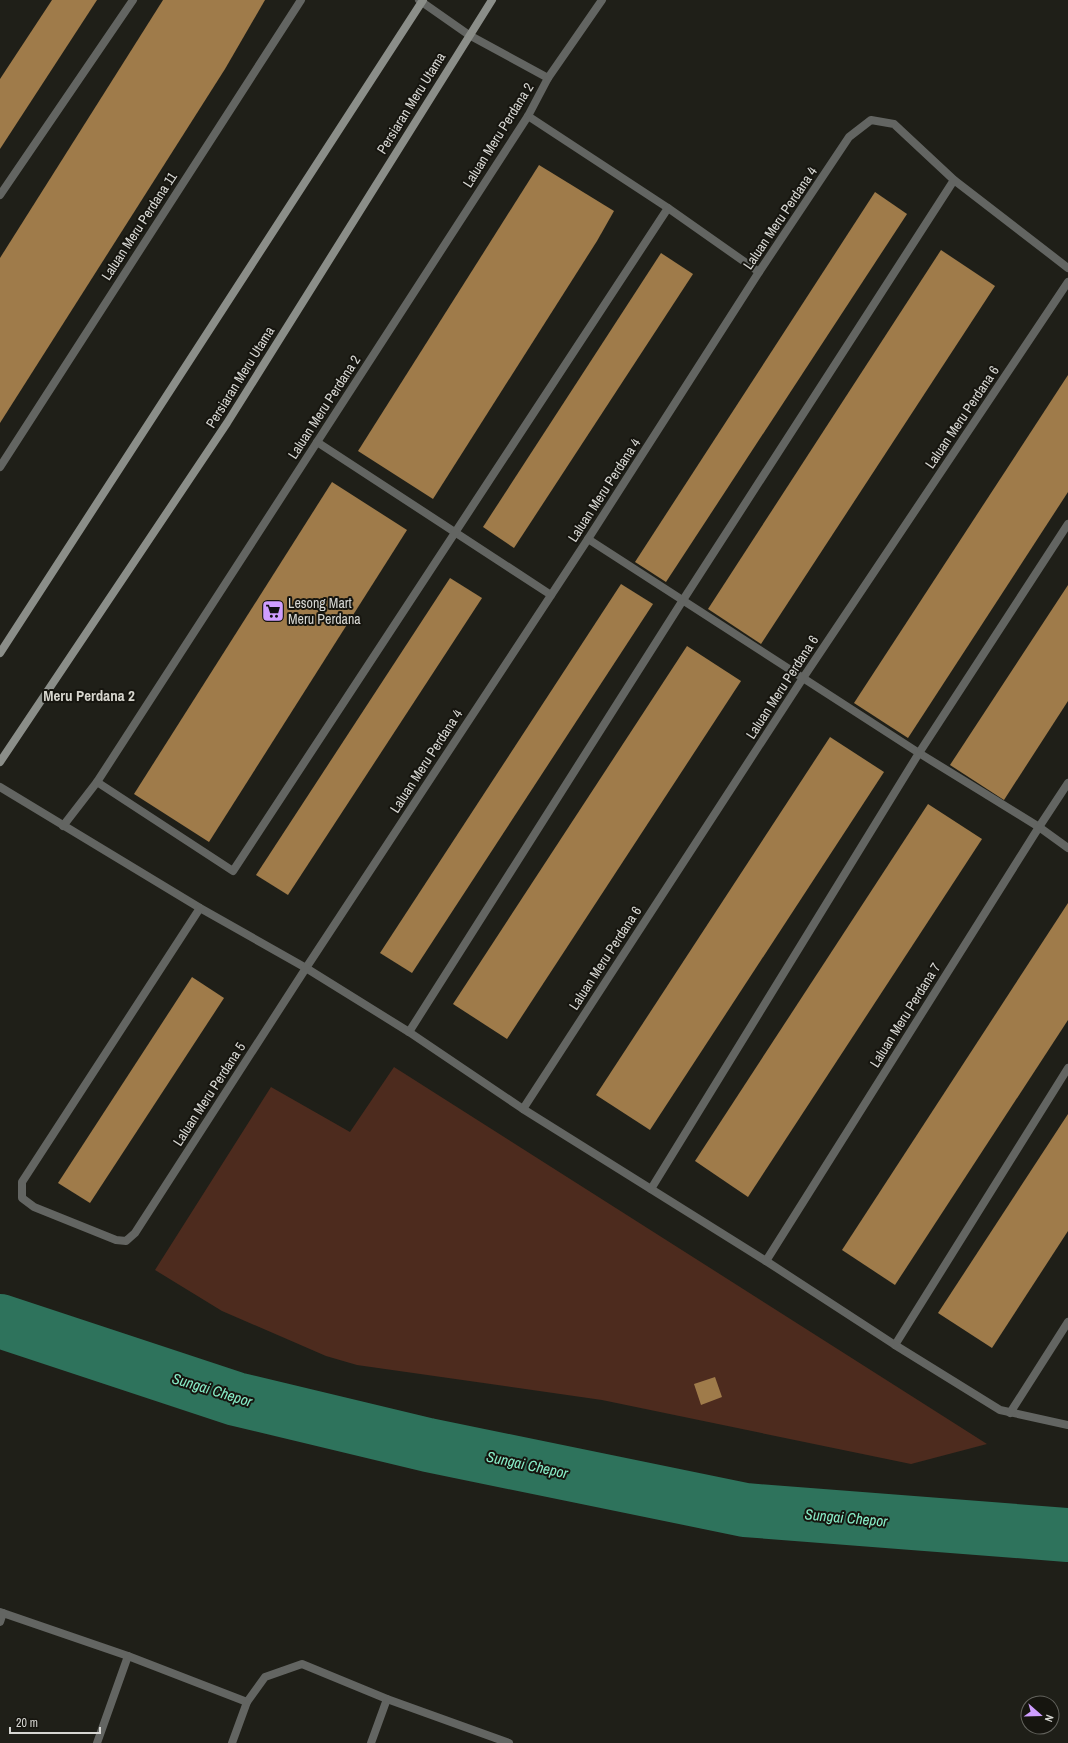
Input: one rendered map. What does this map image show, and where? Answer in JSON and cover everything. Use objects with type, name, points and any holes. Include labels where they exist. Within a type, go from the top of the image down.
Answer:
[{"type":"street","points":[[0,195],[133,0]]},
{"type":"street","name":"Laluan Meru Perdana 11","points":[[0,467],[301,0]]},
{"type":"street","name":"Persiaran Meru Utama","points":[[0,762],[228,423],[492,0]]},
{"type":"street","name":"Laluan Meru Perdana 2","points":[[63,826],[97,782],[528,116],[548,78],[602,0]]},
{"type":"street","points":[[0,653],[421,1],[469,35],[548,78]]},
{"type":"street","points":[[528,116],[668,208],[759,272]]},
{"type":"street","name":"Laluan Meru Perdana 4","points":[[306,968],[588,539],[759,272],[849,137],[871,120],[894,124],[954,180],[1068,268]]},
{"type":"street","points":[[409,1032],[683,600],[954,180]]},
{"type":"street","points":[[97,782],[233,871],[668,208]]},
{"type":"street","name":"Laluan Meru Perdana 6","points":[[523,1109],[803,678],[1068,282]]},
{"type":"street","points":[[317,442],[551,595]]},
{"type":"street","points":[[651,1190],[919,753],[1068,524]]},
{"type":"street","points":[[588,539],[919,753],[1039,827],[1068,848]]},
{"type":"street","name":"Laluan Meru Perdana 7","points":[[766,1261],[1068,783]]},
{"type":"street","points":[[0,787],[200,908],[306,968],[409,1032],[523,1109],[1000,1410],[1068,1425]]},
{"type":"street","name":"Laluan Meru Perdana 5","points":[[200,908],[22,1182],[22,1198],[34,1207],[116,1240],[126,1241],[135,1233],[306,968]]},
{"type":"street","points":[[895,1345],[1068,1068]]},
{"type":"street","points":[[1010,1413],[1068,1322]]},
{"type":"street","points":[[0,1622],[2,1612],[128,1656],[247,1702]]},
{"type":"street","points":[[97,1743],[128,1656]]},
{"type":"street","points":[[232,1743],[247,1702],[265,1678],[302,1664],[387,1699],[508,1743]]},
{"type":"street","points":[[371,1743],[387,1699]]},
{"type":"shaded area","points":[[394,1067],[987,1444],[911,1464],[602,1400],[357,1365],[326,1356],[222,1311],[155,1270],[271,1087],[350,1132]]},
{"type":"building","points":[[52,0],[97,0],[0,149],[0,79]]},
{"type":"building","points":[[163,0],[265,0],[225,69],[0,423],[0,258]]},
{"type":"building","points":[[539,165],[614,211],[597,241],[433,499],[358,451]]},
{"type":"building","points":[[875,192],[907,214],[666,582],[635,562]]},
{"type":"building","points":[[941,250],[995,286],[761,644],[708,609]]},
{"type":"building","points":[[661,253],[693,274],[514,548],[483,527]]},
{"type":"building","points":[[1068,375],[1068,492],[908,738],[854,703]]},
{"type":"building","points":[[332,482],[407,530],[209,842],[134,794]]},
{"type":"building","points":[[450,578],[482,598],[288,895],[256,875]]},
{"type":"building","points":[[621,584],[653,604],[412,973],[380,953]]},
{"type":"building","points":[[1068,585],[1068,701],[1004,800],[950,765]]},
{"type":"building","points":[[687,646],[741,681],[507,1039],[453,1004]]},
{"type":"building","points":[[830,737],[884,772],[650,1130],[596,1095]]},
{"type":"building","points":[[928,804],[982,839],[748,1197],[695,1161]]},
{"type":"building","points":[[1068,903],[1068,1020],[895,1285],[842,1250]]},
{"type":"building","points":[[192,977],[224,998],[90,1203],[58,1183]]},
{"type":"building","points":[[1068,1114],[1068,1231],[992,1348],[938,1313]]},
{"type":"building","points":[[715,1377],[722,1397],[701,1405],[694,1384]]},
{"type":"waterway","name":"Sungai Chepor","points":[[0,1321],[236,1399],[428,1445],[745,1510],[1068,1535]]},
{"type":"place","name":"Lesong Mart Meru Perdana","points":[[273,611]]},
{"type":"district","name":"Meru Perdana 2","points":[[89,696]]}]
